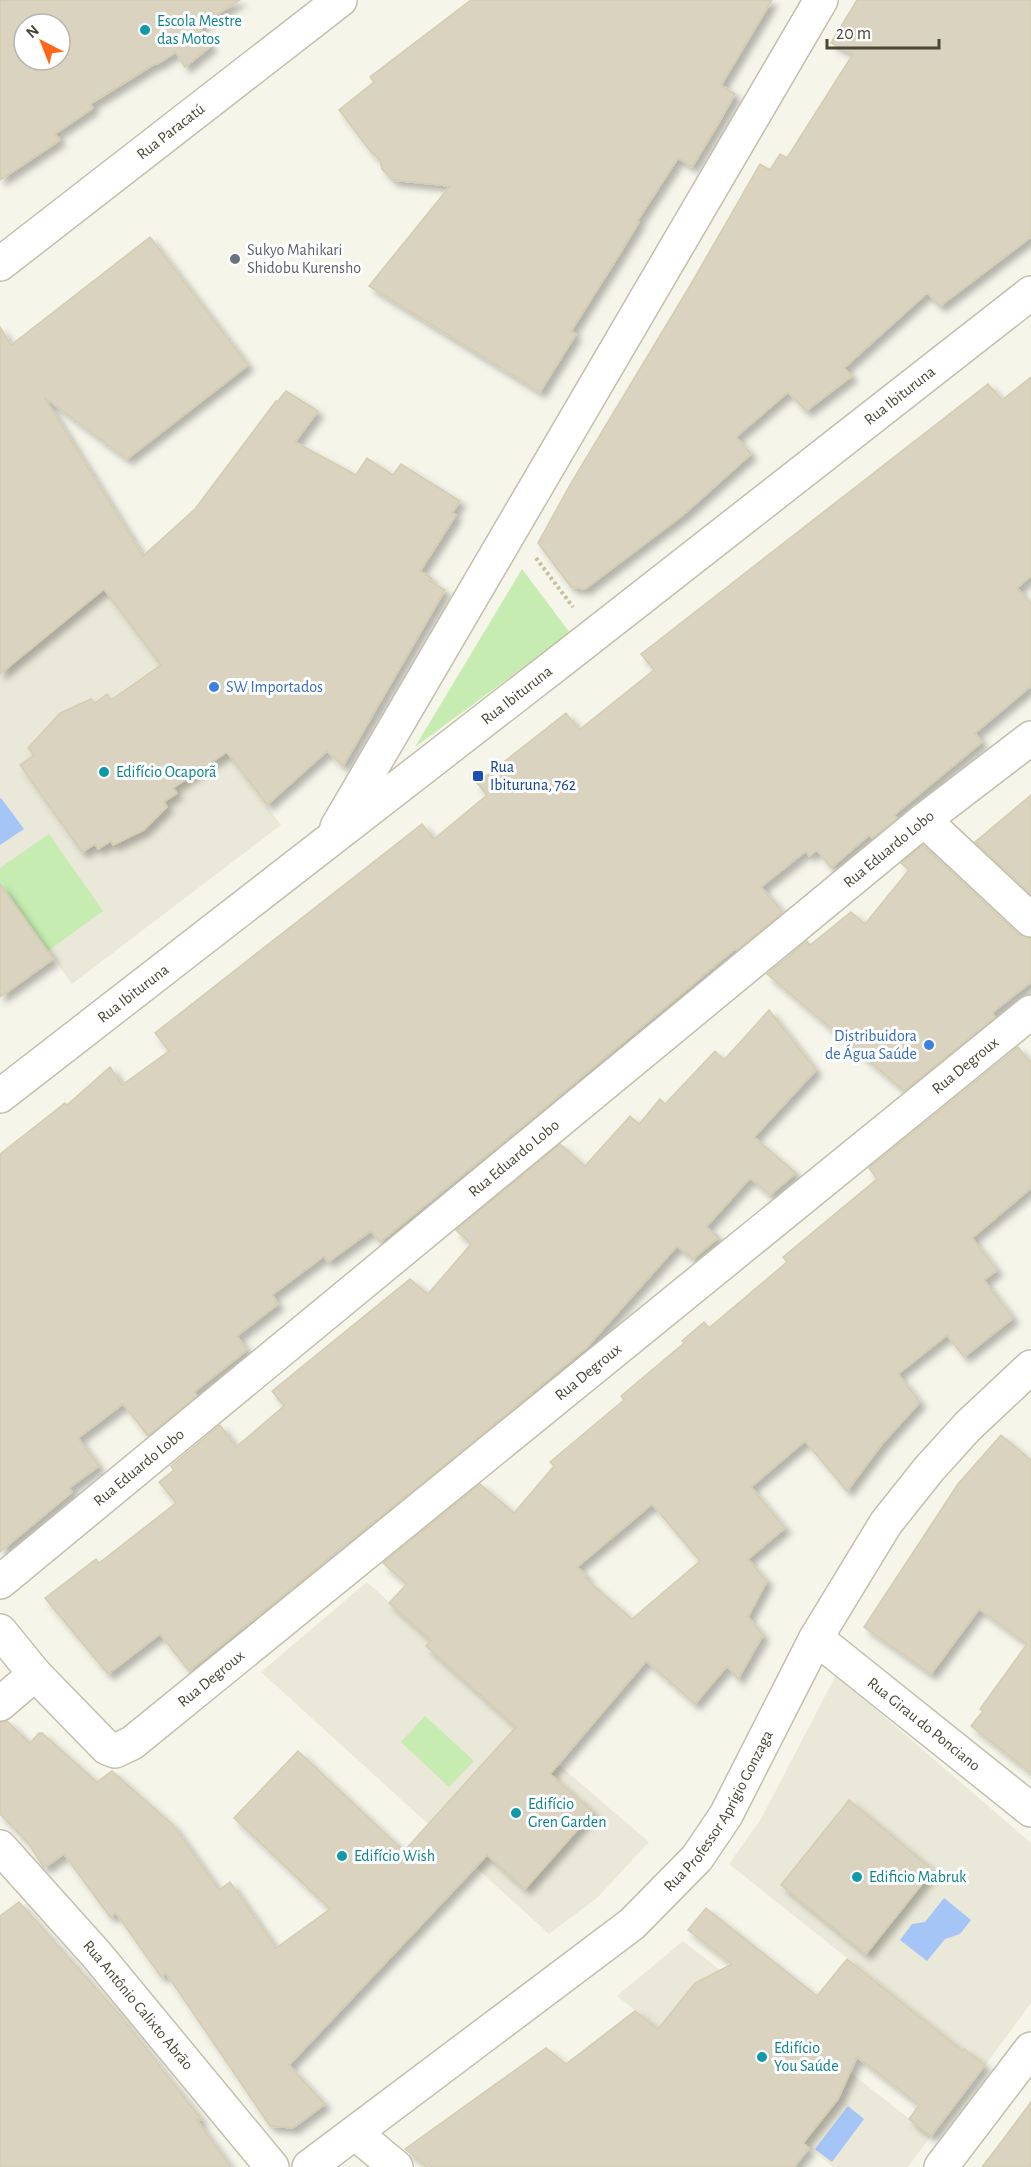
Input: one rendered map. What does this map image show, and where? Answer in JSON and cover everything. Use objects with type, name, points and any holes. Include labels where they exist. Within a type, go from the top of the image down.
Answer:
[{"type":"street","name":"Rua Paracatú","points":[[0,264],[340,0]]},
{"type":"street","points":[[326,846],[821,0]]},
{"type":"street","name":"Rua Ibituruna","points":[[0,1096],[326,846],[375,805],[1031,293]]},
{"type":"street","name":"Rua Eduardo Lobo","points":[[0,1582],[924,820],[1031,738]]},
{"type":"street","points":[[924,820],[1031,920]]},
{"type":"street","name":"Rua Degroux","points":[[0,1631],[35,1674],[107,1748],[115,1751],[123,1749],[147,1733],[1031,1012]]},
{"type":"street","name":"Rua Professor Aprígio Gonzaga","points":[[309,2167],[632,1924],[697,1858],[726,1815],[816,1638],[886,1523],[929,1468],[968,1426],[1031,1367]]},
{"type":"street","name":"Rua Girau do Ponciano","points":[[816,1638],[1031,1810]]},
{"type":"street","points":[[0,1704],[35,1674]]},
{"type":"street","name":"Rua Antônio Calixto Abrão","points":[[0,1847],[96,1954],[272,2167]]},
{"type":"street","points":[[941,2167],[1031,2049]]},
{"type":"street","points":[[355,2133],[396,2167]]},
{"type":"path","points":[[512,527],[594,634]]},
{"type":"shaded area","points":[[104,589],[281,825],[72,984],[0,884],[0,674]]},
{"type":"shaded area","points":[[367,1582],[431,1640],[426,1647],[649,1842],[597,1898],[549,1934],[261,1672]]},
{"type":"shaded area","points":[[836,1675],[1031,1843],[1031,2003],[984,2067],[729,1864],[761,1819]]},
{"type":"shaded area","points":[[683,1941],[931,2136],[908,2167],[833,2167],[617,1996]]},
{"type":"green space","points":[[522,569],[570,633],[415,747]]},
{"type":"green space","points":[[49,834],[103,911],[48,951],[0,884],[0,868]]},
{"type":"green space","points":[[425,1716],[474,1761],[449,1787],[401,1742]]},
{"type":"water","points":[[0,799],[24,829],[0,845]]},
{"type":"water","points":[[944,1898],[971,1920],[960,1934],[945,1939],[927,1961],[900,1940],[912,1924],[925,1922]]},
{"type":"water","points":[[848,2106],[864,2119],[832,2162],[815,2149]]},
{"type":"building","points":[[0,0],[240,0],[199,26],[211,46],[185,67],[176,52],[156,63],[90,104],[93,108],[55,134],[60,140],[0,180]]},
{"type":"building","points":[[471,0],[772,0],[721,85],[735,94],[715,129],[692,167],[678,158],[571,331],[576,334],[540,392],[369,286],[450,186],[393,180],[382,169],[380,160],[371,152],[339,110],[374,82],[370,77]]},
{"type":"building","points":[[857,0],[1031,0],[1031,237],[940,306],[927,293],[844,368],[852,376],[806,411],[788,392],[736,437],[751,454],[683,515],[585,589],[571,587],[538,543],[571,483],[691,284],[760,164],[770,170],[780,154],[787,158],[853,54],[831,43]]},
{"type":"building","points":[[150,237],[248,365],[127,459],[44,397],[143,556],[195,509],[276,401],[286,391],[318,411],[295,442],[356,475],[367,458],[393,475],[401,464],[460,501],[452,513],[456,515],[420,571],[432,578],[430,581],[445,590],[343,766],[327,751],[267,805],[227,752],[173,788],[177,793],[164,802],[167,807],[144,830],[113,845],[111,841],[98,849],[95,844],[82,852],[20,765],[34,755],[28,748],[60,713],[91,699],[95,703],[107,694],[111,700],[161,665],[104,589],[0,674],[0,327],[11,345]]},
{"type":"building","points":[[1031,377],[1031,576],[1017,588],[1031,604],[1031,686],[975,733],[982,742],[894,815],[897,818],[872,838],[869,835],[831,868],[817,850],[809,856],[806,851],[761,887],[783,912],[380,1242],[371,1231],[328,1262],[324,1256],[272,1295],[278,1304],[237,1336],[247,1350],[194,1392],[197,1396],[148,1436],[123,1404],[78,1438],[99,1466],[69,1488],[72,1492],[0,1552],[0,1154],[65,1103],[67,1105],[110,1067],[122,1085],[169,1051],[155,1033],[422,824],[434,839],[487,795],[477,783],[566,713],[579,730],[654,670],[641,654],[988,384],[1002,400]]},
{"type":"building","points":[[1031,795],[1031,894],[975,842]]},
{"type":"building","points":[[923,845],[1018,934],[1031,938],[1031,982],[992,1013],[995,1017],[904,1091],[767,974],[807,941],[810,945],[851,912],[865,924],[909,870],[901,863]]},
{"type":"building","points":[[0,884],[53,959],[0,997]]},
{"type":"building","points":[[769,1010],[816,1070],[754,1137],[796,1173],[770,1195],[750,1178],[706,1227],[719,1237],[693,1259],[677,1246],[587,1347],[189,1671],[160,1634],[108,1674],[45,1598],[96,1559],[99,1563],[176,1503],[159,1482],[174,1470],[171,1466],[220,1425],[236,1447],[284,1406],[272,1391],[410,1279],[428,1294],[471,1244],[456,1230],[560,1144],[585,1166],[630,1116],[639,1124],[660,1099],[665,1104],[715,1051],[724,1060]]},
{"type":"building","points":[[1018,1047],[1031,1064],[1031,1188],[972,1238],[997,1270],[984,1280],[1013,1318],[964,1357],[947,1335],[898,1374],[920,1402],[882,1444],[847,1491],[805,1441],[751,1487],[785,1528],[748,1559],[767,1581],[748,1617],[763,1635],[738,1679],[727,1666],[695,1704],[646,1661],[550,1774],[593,1812],[525,1889],[487,1855],[289,2065],[325,2104],[293,2128],[270,2126],[166,1973],[161,1977],[116,1913],[110,1917],[64,1854],[44,1868],[29,1844],[0,1814],[0,1722],[7,1721],[30,1743],[39,1733],[42,1733],[97,1782],[112,1771],[173,1825],[219,1890],[230,1882],[276,1948],[330,1909],[234,1818],[298,1751],[404,1851],[516,1727],[426,1646],[431,1640],[389,1603],[407,1584],[383,1563],[480,1484],[514,1513],[554,1466],[550,1462],[624,1400],[621,1396],[684,1343],[682,1341],[704,1322],[709,1328],[787,1262],[783,1257],[877,1179],[869,1168]],"holes":[[[652,1504],[700,1561],[632,1619],[585,1578],[587,1576],[577,1567]]]},
{"type":"building","points":[[1001,1435],[1031,1460],[1031,1773],[971,1726],[983,1711],[980,1709],[1027,1644],[979,1609],[931,1674],[864,1627],[958,1484]]},
{"type":"building","name":"Edificio Mabruk","points":[[849,1800],[933,1870],[866,1954],[781,1885]]},
{"type":"building","points":[[19,1902],[120,2015],[202,2120],[196,2119],[231,2167],[0,2167],[0,1916]]},
{"type":"building","points":[[706,1908],[817,1996],[847,1959],[963,2051],[964,2049],[985,2065],[931,2136],[909,2119],[919,2105],[857,2057],[838,2099],[803,2143],[809,2148],[794,2167],[427,2167],[405,2149],[546,2048],[566,2064],[635,2011],[658,2029],[695,1983],[732,1964],[688,1930]]},
{"type":"building","points":[[1031,2102],[1031,2167],[982,2167],[1002,2141]]},
{"type":"place","name":"Escola Mestre das Motos","points":[[145,30]]},
{"type":"place","name":"Sukyo Mahikari Shidobu Kurensho","points":[[235,259]]},
{"type":"place","name":"SW Importados","points":[[214,687]]},
{"type":"place","name":"Edifício Ocaporã","points":[[104,772]]},
{"type":"place","name":"Rua Ibituruna, 762","points":[[478,776]]},
{"type":"place","name":"Distribuidora de Água Saúde","points":[[929,1045]]},
{"type":"place","name":"Edifício Gren Garden","points":[[516,1813]]},
{"type":"place","name":"Edifício Wish","points":[[342,1856]]},
{"type":"place","name":"Edificio Mabruk","points":[[857,1877]]},
{"type":"place","name":"Edifício You Saúde","points":[[762,2057]]}]
